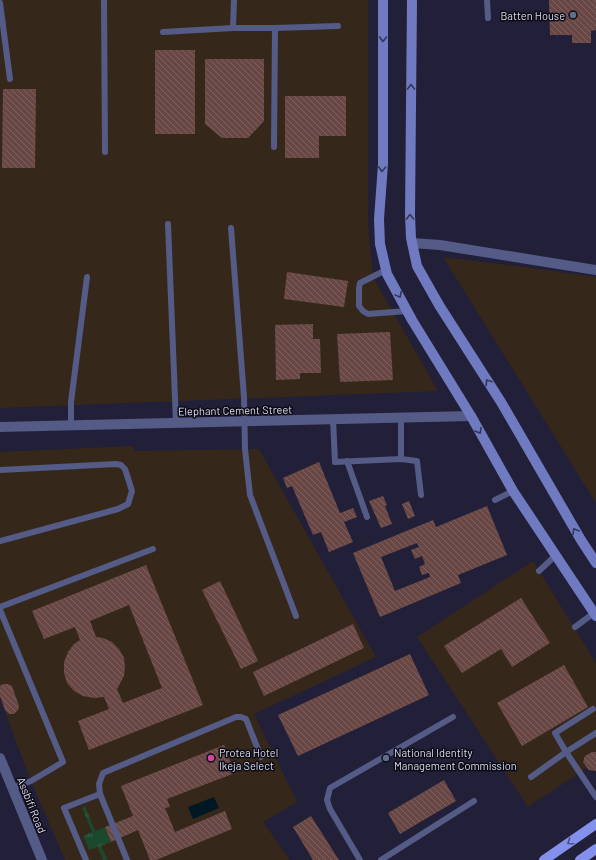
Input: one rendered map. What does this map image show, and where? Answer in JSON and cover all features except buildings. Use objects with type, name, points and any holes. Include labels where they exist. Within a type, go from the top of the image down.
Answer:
[{"type":"main road","points":[[544,860],[596,824]]},
{"type":"main road","points":[[580,860],[596,849]]},
{"type":"street","points":[[383,0],[383,164],[379,220],[380,244],[387,274],[407,311],[471,416],[513,491],[595,615]]},
{"type":"street","points":[[412,0],[410,215],[412,243],[417,266],[439,304],[501,402],[581,540],[596,563]]},
{"type":"street","points":[[412,243],[440,245],[596,270]]},
{"type":"street","name":"Elephant Cement Street","points":[[0,427],[471,416]]},
{"type":"street","name":"Assbifi Road","points":[[0,758],[42,860]]},
{"type":"lane","points":[[104,0],[105,152]]},
{"type":"lane","points":[[233,28],[234,0]]},
{"type":"lane","points":[[487,0],[488,18]]},
{"type":"lane","points":[[0,3],[10,79]]},
{"type":"lane","points":[[162,32],[233,28],[338,26]]},
{"type":"lane","points":[[274,148],[275,28]]},
{"type":"lane","points":[[168,224],[176,423]]},
{"type":"lane","points":[[231,228],[245,421],[245,449],[250,495],[296,616]]},
{"type":"lane","points":[[386,270],[360,282],[360,309],[368,314],[407,311]]},
{"type":"lane","points":[[71,425],[71,402],[88,277]]},
{"type":"lane","points":[[401,418],[401,459]]},
{"type":"lane","points":[[333,419],[335,462],[401,459],[417,461],[421,495]]},
{"type":"lane","points":[[347,461],[367,517]]},
{"type":"lane","points":[[0,470],[116,464],[121,465],[126,469],[132,491],[128,504],[118,509],[0,541]]},
{"type":"lane","points":[[495,500],[513,491]]},
{"type":"lane","points":[[0,607],[153,549]]},
{"type":"lane","points":[[539,571],[556,556]]},
{"type":"lane","points":[[0,610],[63,762],[31,781],[12,788]]},
{"type":"lane","points":[[575,627],[595,615]]},
{"type":"lane","points":[[594,709],[555,733],[596,797]]},
{"type":"lane","points":[[127,860],[100,794],[99,784],[103,773],[236,717],[246,719],[262,757]]},
{"type":"lane","points":[[360,860],[330,809],[327,800],[330,788],[452,717]]},
{"type":"lane","points":[[531,777],[596,733]]},
{"type":"lane","points":[[86,860],[64,808],[100,794]]},
{"type":"lane","points":[[381,860],[474,801]]},
{"type":"shaded area","points":[[0,0],[368,0],[368,224],[373,277],[438,391],[0,408]]},
{"type":"shaded area","points":[[443,257],[596,277],[596,503]]},
{"type":"shaded area","points":[[133,446],[135,451],[259,449],[376,657],[254,714],[297,802],[263,822],[290,860],[65,860],[31,781],[13,734],[0,696],[0,452]]},
{"type":"shaded area","points":[[533,561],[596,663],[596,771],[589,770],[587,768],[528,807],[417,637]]},
{"type":"green space","points":[[85,806],[95,831],[105,827],[111,842],[101,846],[108,860],[103,860],[98,847],[89,850],[83,836],[92,832],[82,808]]},
{"type":"water","points":[[214,797],[219,808],[193,819],[188,807]]},
{"type":"place","name":"Batten House","points":[[573,15]]},
{"type":"place","name":"Protea Hotel Ikeja Select","points":[[211,758]]},
{"type":"place","name":"National Identity Management Commission","points":[[386,758]]}]
